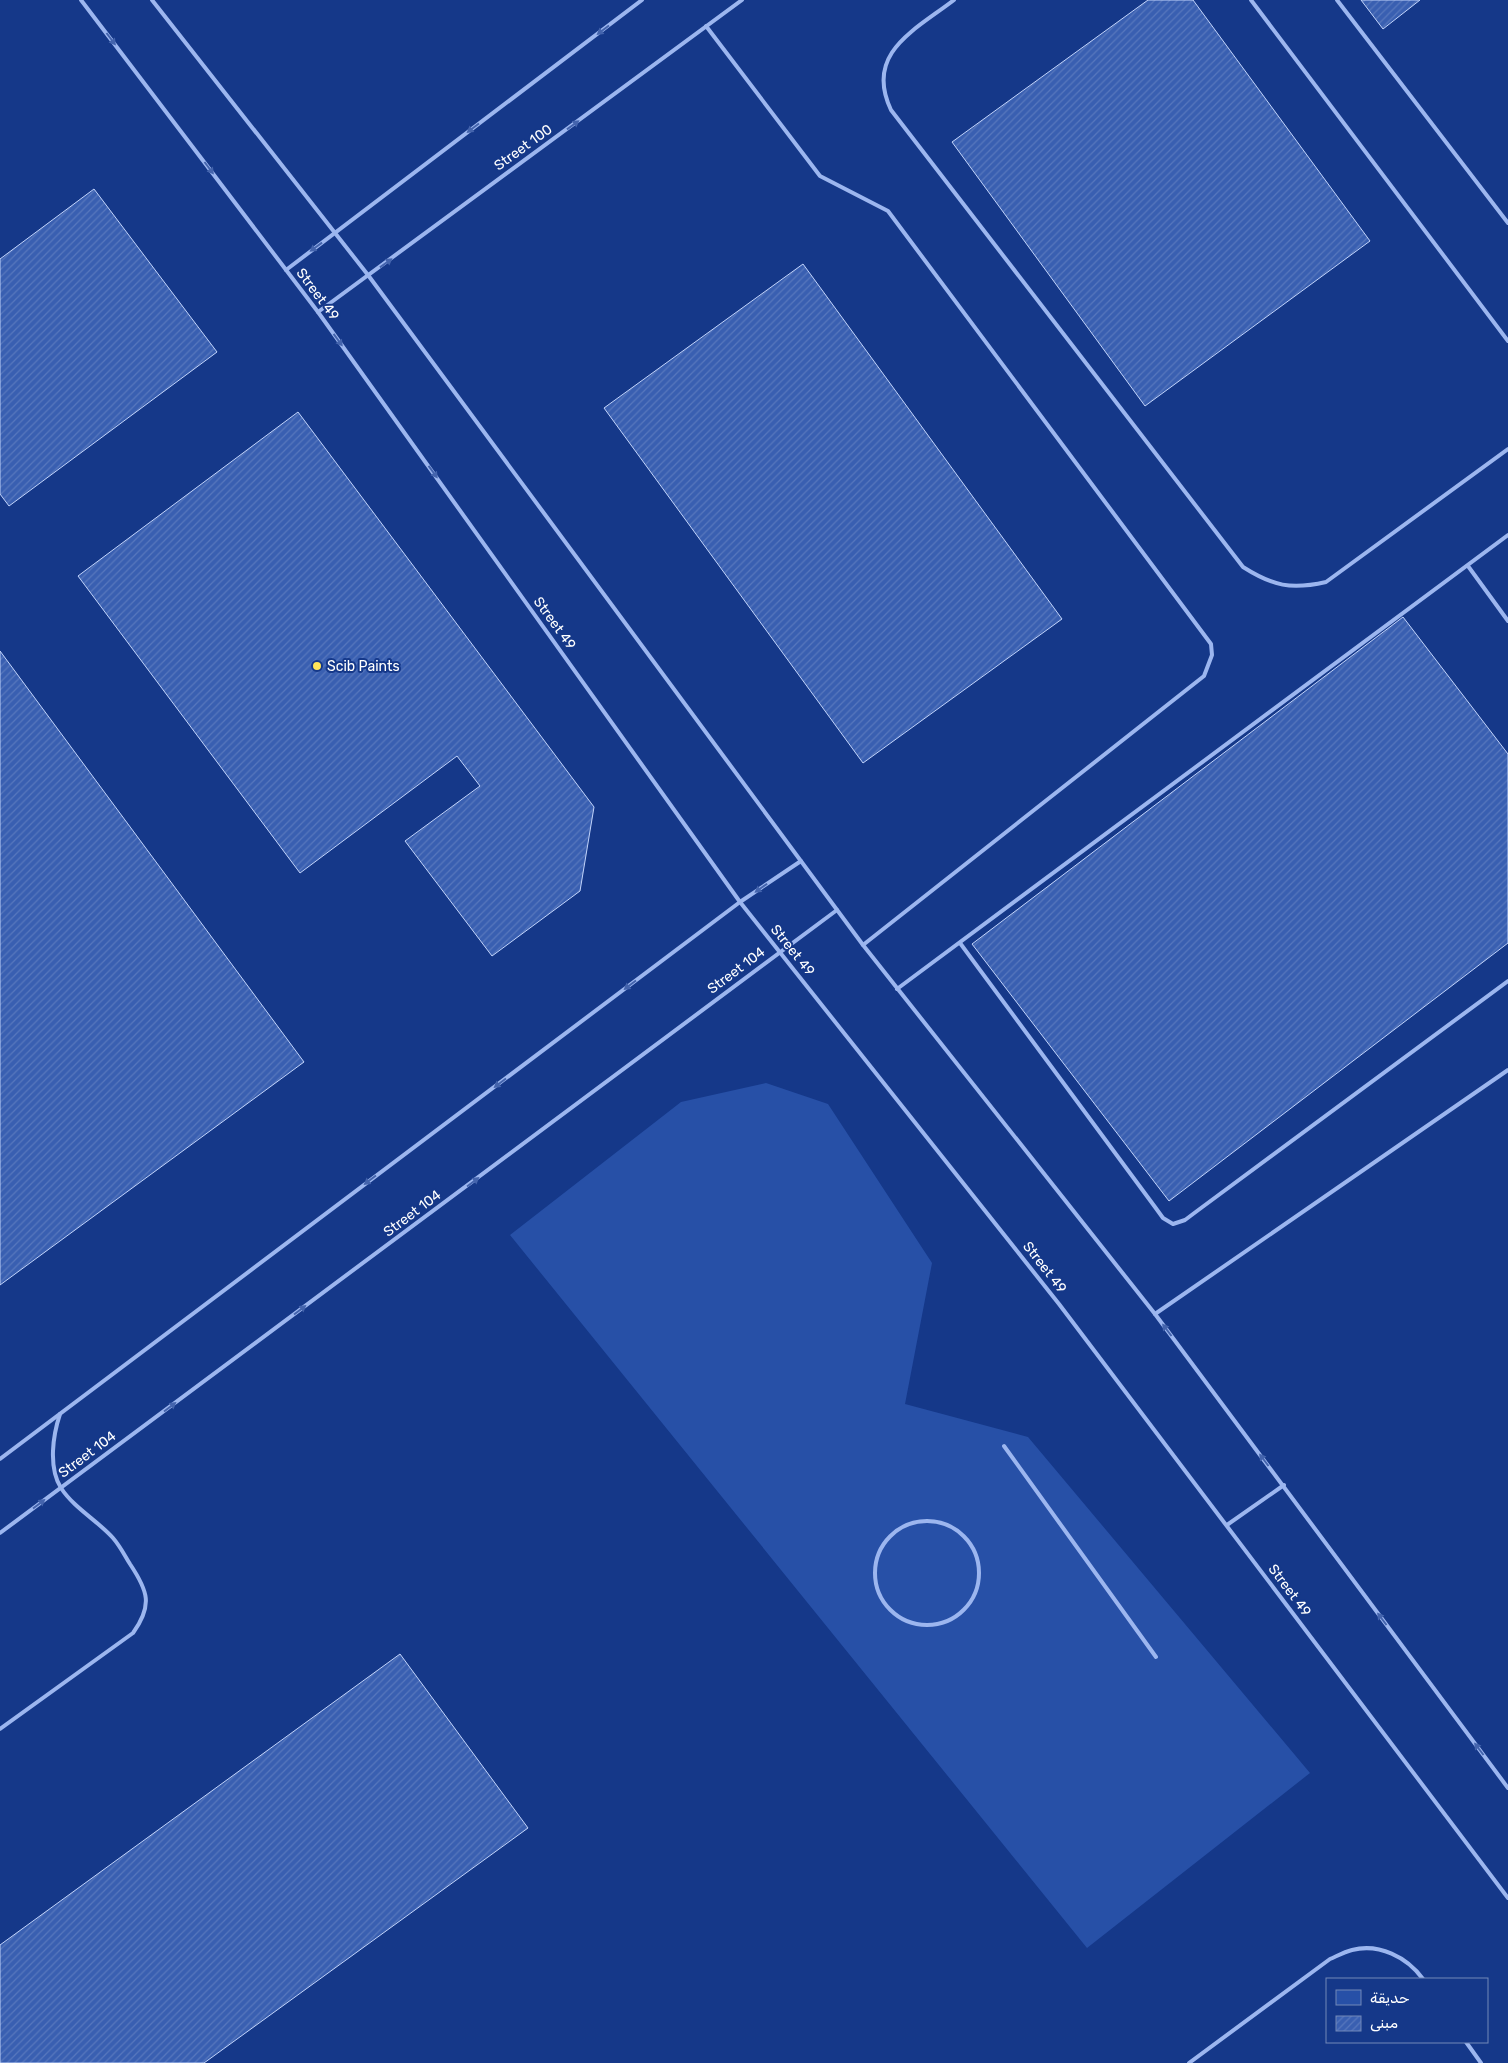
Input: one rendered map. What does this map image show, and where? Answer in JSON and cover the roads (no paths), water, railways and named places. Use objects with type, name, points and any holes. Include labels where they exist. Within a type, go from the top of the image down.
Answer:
[{"type":"lane","name":"Street 49","points":[[81,0],[318,312],[740,902],[1016,1248],[1508,1898]]},
{"type":"lane","points":[[152,0],[368,276],[863,945],[1155,1314],[1508,1788]]},
{"type":"lane","points":[[286,270],[642,0]]},
{"type":"lane","name":"Street 100","points":[[318,312],[742,0]]},
{"type":"lane","points":[[954,0],[894,46],[886,61],[882,78],[884,94],[891,110],[1243,567],[1261,579],[1282,586],[1304,587],[1326,582],[1508,449]]},
{"type":"lane","points":[[1251,0],[1508,341]]},
{"type":"lane","points":[[1338,0],[1508,223]]},
{"type":"lane","points":[[706,26],[820,176],[888,211],[1210,644],[1212,655],[1204,676],[863,945]]},
{"type":"lane","points":[[897,989],[1508,535]]},
{"type":"lane","points":[[1468,566],[1508,622]]},
{"type":"lane","points":[[0,1459],[740,902],[801,860]]},
{"type":"lane","name":"Street 104","points":[[0,1533],[780,951],[838,910]]},
{"type":"lane","points":[[960,943],[1163,1218],[1173,1224],[1185,1220],[1508,981]]},
{"type":"lane","points":[[1155,1314],[1508,1070]]},
{"type":"lane","points":[[0,1729],[133,1633],[143,1618],[147,1601],[143,1584],[114,1539],[61,1488],[55,1469],[53,1450],[55,1431],[60,1413]]},
{"type":"lane","points":[[1004,1446],[1156,1656]]},
{"type":"lane","points":[[1227,1525],[1284,1485]]},
{"type":"lane","points":[[925,1521],[944,1524],[961,1533],[973,1548],[978,1563],[979,1578],[975,1594],[966,1607],[955,1617],[940,1623],[925,1625],[910,1622],[896,1615],[885,1604],[878,1590],[875,1575],[877,1559],[883,1546],[893,1533],[906,1525],[925,1521]]},
{"type":"lane","points":[[1189,2063],[1330,1960],[1352,1950],[1376,1948],[1398,1956],[1417,1971],[1422,1978]]},
{"type":"lane","points":[[1467,2043],[1480,2063]]},
{"type":"place","name":"Scib Paints","points":[[317,666]]}]
